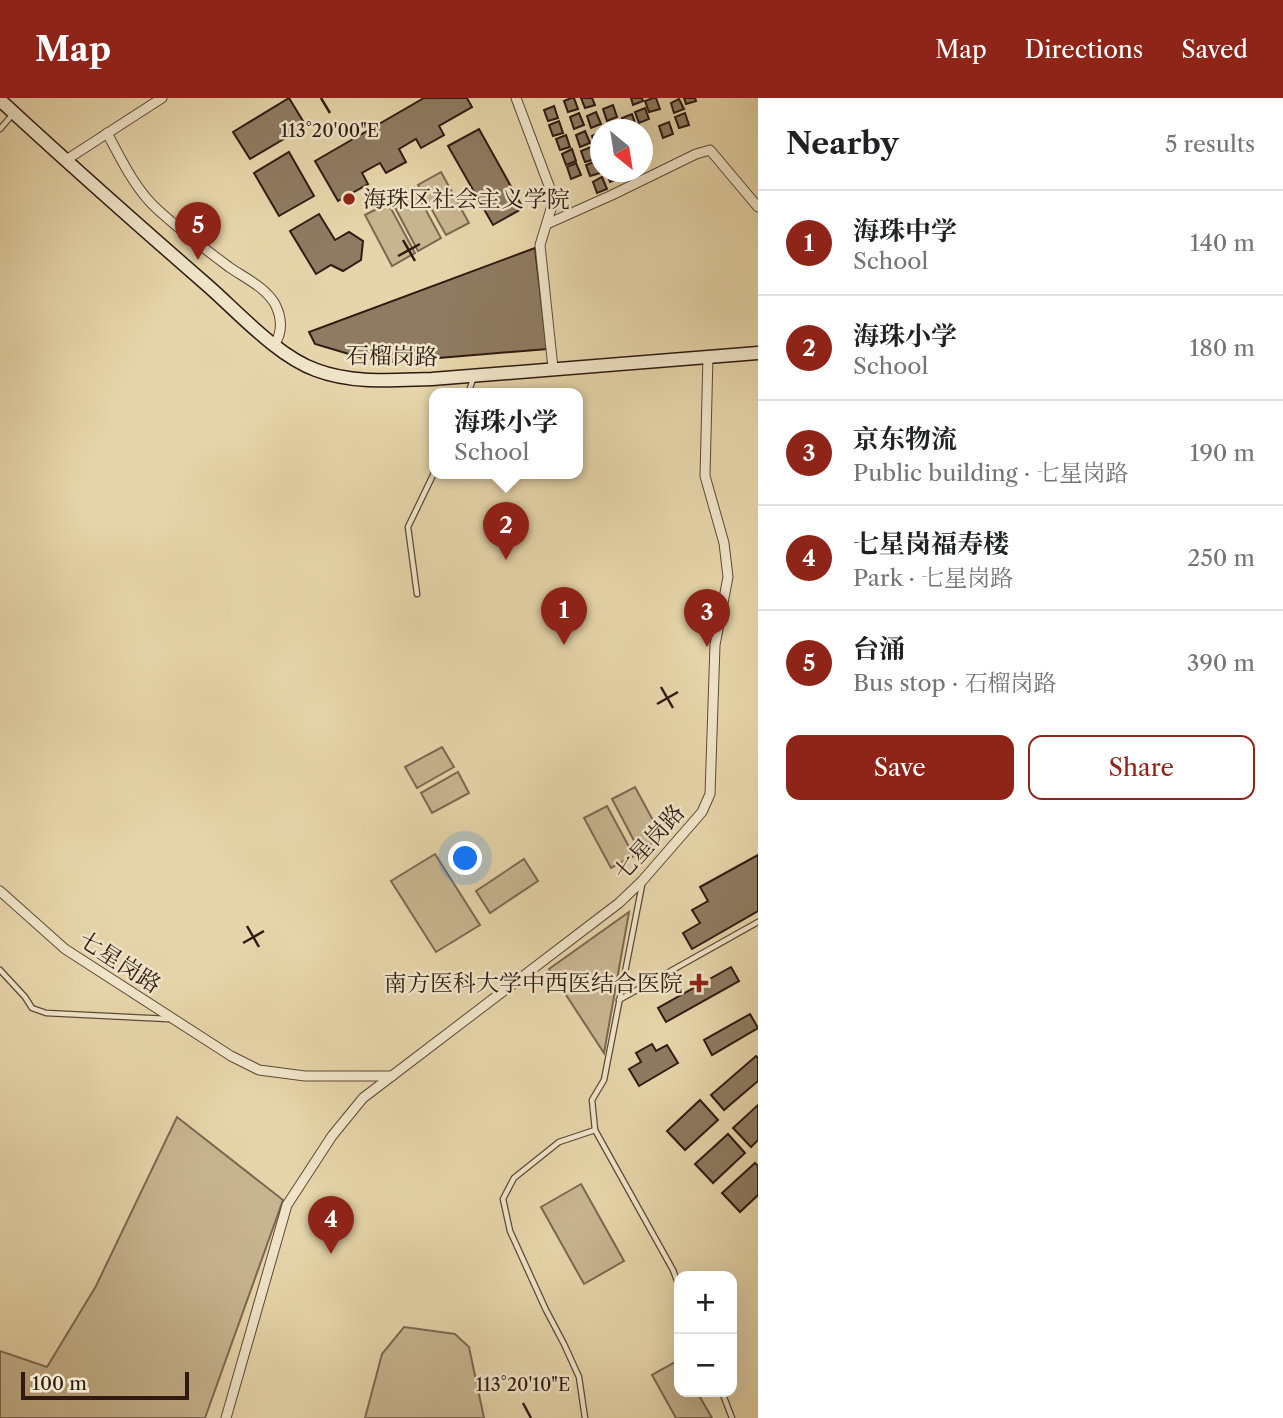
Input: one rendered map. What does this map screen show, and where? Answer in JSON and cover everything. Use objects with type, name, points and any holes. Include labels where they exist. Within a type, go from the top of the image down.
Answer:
[{"type":"main road","name":"石榴岗路","points":[[0,100],[274,345],[305,365],[334,376],[378,381],[432,379],[758,353]]},
{"type":"street","points":[[66,160],[162,98]]},
{"type":"street","points":[[516,98],[554,199],[540,245],[552,368]]},
{"type":"street","points":[[107,133],[139,189],[157,209],[270,298],[282,328],[274,345]]},
{"type":"street","points":[[547,224],[710,150],[758,207]]},
{"type":"street","name":"七星岗路","points":[[226,1418],[287,1205],[332,1136],[363,1098],[619,903],[642,881],[702,812],[710,794],[715,645],[728,577],[724,543],[705,476],[708,356]]},
{"type":"street","name":"七星岗路","points":[[0,891],[65,949],[230,1056],[259,1070],[305,1076],[392,1076]]},
{"type":"lane","points":[[0,129],[14,113]]},
{"type":"lane","points":[[470,388],[474,375]]},
{"type":"lane","points":[[417,594],[408,527],[431,479]]},
{"type":"lane","points":[[642,881],[604,1080],[592,1100],[595,1130],[674,1273]]},
{"type":"lane","points":[[619,1000],[758,922]]},
{"type":"lane","points":[[0,970],[32,1008],[46,1013],[173,1019]]},
{"type":"lane","points":[[585,1418],[579,1377],[510,1231],[503,1199],[514,1178],[559,1142],[595,1130]]},
{"type":"lane","points":[[724,1397],[733,1418]]},
{"type":"shaded area","points":[[441,172],[469,223],[446,235],[418,185]]},
{"type":"shaded area","points":[[414,188],[441,238],[418,251],[391,200]]},
{"type":"shaded area","points":[[388,203],[415,253],[392,266],[365,215]]},
{"type":"shaded area","points":[[442,747],[454,767],[417,788],[405,767]]},
{"type":"shaded area","points":[[458,772],[469,793],[432,813],[421,793]]},
{"type":"shaded area","points":[[635,787],[662,837],[639,850],[612,799]]},
{"type":"shaded area","points":[[607,806],[634,856],[611,868],[584,818]]},
{"type":"shaded area","points":[[435,854],[480,925],[436,952],[391,881]]},
{"type":"shaded area","points":[[524,859],[538,881],[490,913],[476,891]]},
{"type":"shaded area","points":[[629,912],[604,1053],[549,969]]},
{"type":"shaded area","points":[[177,1117],[283,1200],[205,1418],[0,1418],[0,1351],[47,1367],[96,1286]]},
{"type":"shaded area","points":[[581,1184],[624,1261],[584,1284],[541,1207]]},
{"type":"shaded area","points":[[404,1327],[455,1334],[469,1347],[484,1418],[365,1418],[382,1354]]},
{"type":"shaded area","points":[[674,1363],[674,1397],[700,1397],[712,1418],[676,1418],[652,1375]]},
{"type":"building","points":[[289,98],[306,126],[250,159],[233,132]]},
{"type":"building","points":[[424,98],[467,98],[472,107],[439,126],[444,135],[421,148],[416,139],[399,149],[406,162],[386,173],[380,163],[362,173],[368,184],[338,201],[315,161]]},
{"type":"building","points":[[574,98],[578,109],[568,112],[564,101]]},
{"type":"building","points":[[581,98],[592,98],[595,105],[585,108]]},
{"type":"building","points":[[631,98],[642,98],[643,101],[633,105]]},
{"type":"building","points":[[656,98],[660,109],[649,112],[645,101]]},
{"type":"building","points":[[684,98],[695,98],[696,101],[686,104]]},
{"type":"building","points":[[679,99],[684,109],[674,113],[671,103]]},
{"type":"building","points":[[613,105],[617,117],[606,119],[603,109]]},
{"type":"building","points":[[554,106],[558,118],[548,121],[544,110]]},
{"type":"building","points":[[645,108],[649,119],[638,119],[635,112]]},
{"type":"building","points":[[596,112],[599,119],[590,119],[590,125],[587,116]]},
{"type":"building","points":[[579,113],[584,125],[574,129],[570,117]]},
{"type":"building","points":[[685,113],[689,125],[679,128],[675,117]]},
{"type":"building","points":[[632,114],[634,119],[622,119]]},
{"type":"building","points":[[559,121],[563,133],[553,136],[549,125]]},
{"type":"building","points":[[669,122],[673,134],[663,138],[659,126]]},
{"type":"building","points":[[479,129],[523,208],[493,225],[448,146]]},
{"type":"building","points":[[585,131],[590,143],[580,147],[576,135]]},
{"type":"building","points":[[566,135],[570,147],[560,150],[556,139]]},
{"type":"building","points":[[590,147],[590,160],[585,162],[581,151]]},
{"type":"building","points":[[572,149],[576,161],[566,165],[562,154]]},
{"type":"building","points":[[289,152],[314,196],[279,216],[254,173]]},
{"type":"building","points":[[576,163],[581,175],[571,179],[567,167]]},
{"type":"building","points":[[593,182],[604,182],[607,189],[597,193]]},
{"type":"building","points":[[319,214],[335,240],[349,232],[363,241],[361,260],[343,271],[331,265],[316,274],[290,231]]},
{"type":"building","points":[[535,248],[547,349],[379,363],[315,344],[309,332]]},
{"type":"building","points":[[758,855],[758,911],[692,949],[683,933],[700,923],[692,910],[708,901],[700,887]]},
{"type":"building","points":[[731,967],[739,981],[666,1022],[658,1008]]},
{"type":"building","points":[[750,1014],[758,1028],[712,1055],[704,1040]]},
{"type":"building","points":[[652,1044],[656,1051],[667,1045],[678,1063],[639,1086],[629,1069],[641,1062],[636,1053]]},
{"type":"building","points":[[756,1056],[758,1081],[724,1110],[711,1095]]},
{"type":"building","points":[[700,1100],[718,1120],[685,1150],[667,1131]]},
{"type":"building","points":[[758,1105],[758,1140],[751,1147],[733,1128]]},
{"type":"building","points":[[728,1134],[745,1153],[713,1183],[695,1164]]},
{"type":"building","points":[[755,1163],[758,1166],[758,1195],[740,1212],[722,1193]]},
{"type":"place","name":"海珠区社会主义学院","points":[[349,199]]},
{"type":"place","name":"台涌","points":[[198,260]]},
{"type":"place","name":"海珠小学","points":[[506,560]]},
{"type":"place","name":"海珠中学","points":[[564,645]]},
{"type":"place","name":"京东物流","points":[[707,647]]},
{"type":"place","name":"南方医科大学中西医结合医院","points":[[699,983]]},
{"type":"place","name":"七星岗福寿楼","points":[[331,1254]]}]
